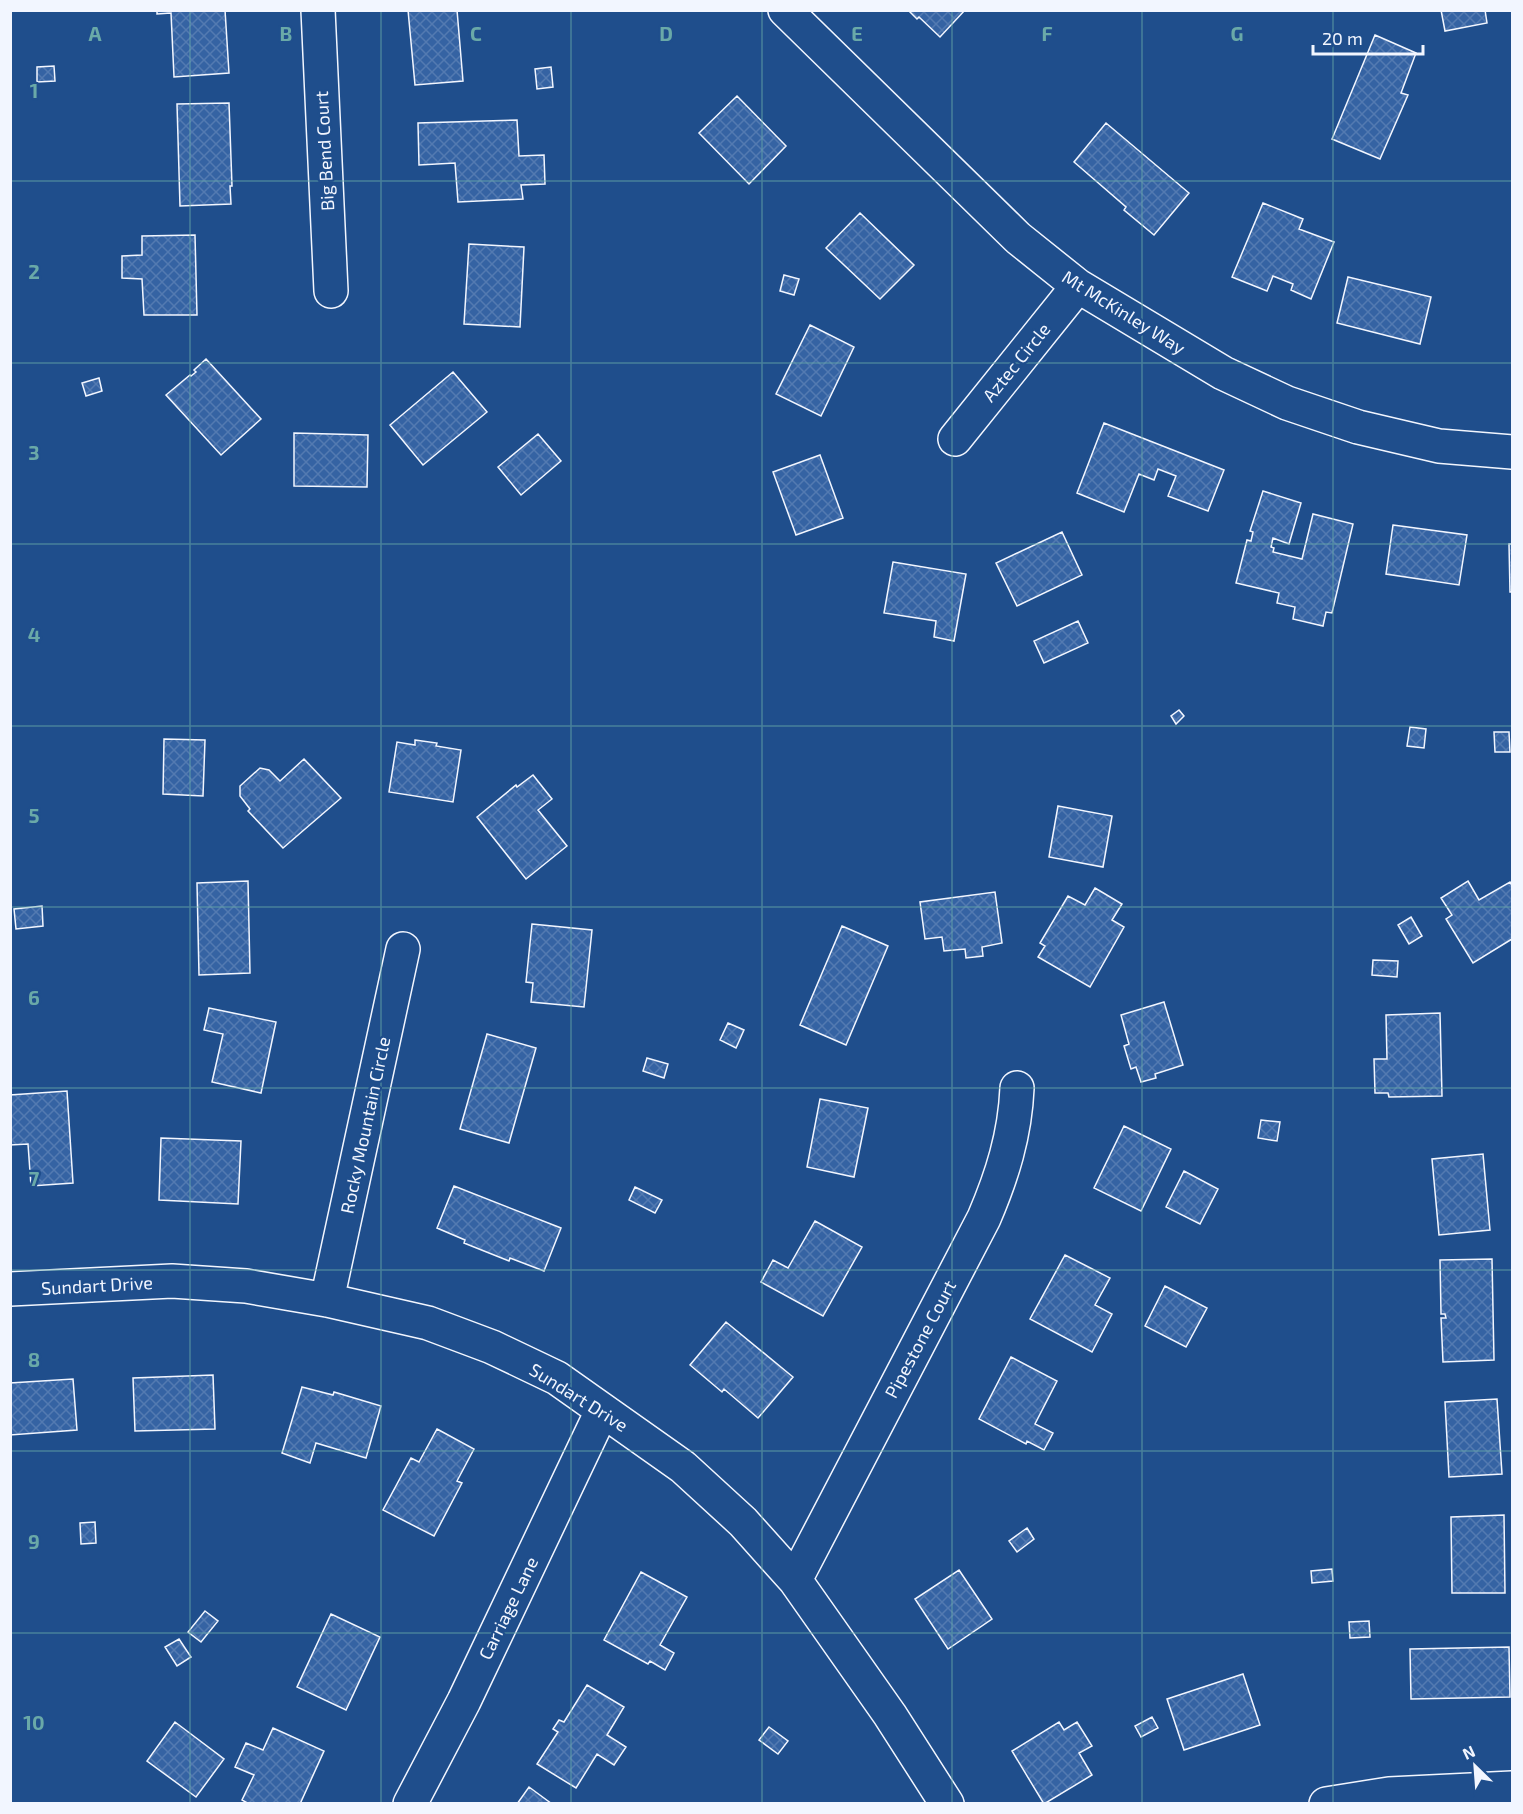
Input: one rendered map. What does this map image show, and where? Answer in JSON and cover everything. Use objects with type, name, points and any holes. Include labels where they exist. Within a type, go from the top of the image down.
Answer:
[{"type":"street","name":"Big Bend Court","points":[[318,10],[331,291]]},
{"type":"street","name":"Mt McKinley Way","points":[[785,10],[1018,238],[1078,286],[1223,373],[1287,403],[1358,427],[1439,446],[1512,452]]},
{"type":"street","name":"Aztec Circle","points":[[955,439],[1078,286]]},
{"type":"street","name":"Rocky Mountain Circle","points":[[327,1300],[403,949]]},
{"type":"street","name":"Pipestone Court","points":[[795,1580],[984,1218],[1000,1179],[1016,1113],[1017,1089]]},
{"type":"street","name":"Sundart Drive","points":[[10,1289],[172,1281],[246,1286],[327,1300],[428,1323],[492,1347],[557,1378],[683,1467],[743,1522],[795,1580],[890,1715],[947,1803]]},
{"type":"street","name":"Carriage Lane","points":[[410,1803],[464,1701],[602,1411]]},
{"type":"street","points":[[1326,1803],[1389,1794],[1512,1788]]},
{"type":"building","points":[[157,10],[225,10],[229,73],[174,77],[171,13],[157,14]]},
{"type":"building","points":[[408,10],[457,10],[463,81],[415,85]]},
{"type":"building","points":[[908,10],[965,10],[940,37]]},
{"type":"building","points":[[1441,10],[1485,10],[1487,23],[1445,31]]},
{"type":"building","points":[[1375,35],[1416,53],[1401,93],[1408,95],[1380,159],[1332,139]]},
{"type":"building","points":[[54,66],[55,81],[37,82],[37,67]]},
{"type":"building","points":[[551,67],[553,87],[537,89],[535,69]]},
{"type":"building","points":[[737,96],[786,146],[749,184],[699,133]]},
{"type":"building","points":[[229,103],[231,204],[180,206],[177,104]]},
{"type":"building","points":[[517,120],[519,156],[544,155],[545,184],[521,185],[523,199],[458,202],[455,163],[419,165],[418,123]]},
{"type":"building","points":[[1106,123],[1189,193],[1154,235],[1124,210],[1126,207],[1074,162]]},
{"type":"building","points":[[1263,203],[1303,219],[1299,229],[1334,242],[1311,299],[1291,290],[1293,284],[1273,276],[1267,291],[1232,277]]},
{"type":"building","points":[[860,213],[914,265],[880,299],[826,248]]},
{"type":"building","points":[[195,235],[197,315],[144,315],[142,279],[122,278],[122,256],[142,255],[142,236]]},
{"type":"building","points":[[469,244],[524,247],[520,327],[464,324]]},
{"type":"building","points":[[784,275],[799,279],[794,295],[780,291]]},
{"type":"building","points":[[1348,277],[1431,297],[1420,344],[1337,323]]},
{"type":"building","points":[[810,325],[854,347],[821,416],[776,394]]},
{"type":"building","points":[[206,359],[261,419],[221,455],[166,395],[196,372],[194,370]]},
{"type":"building","points":[[453,372],[487,412],[423,465],[390,425]]},
{"type":"building","points":[[99,378],[102,391],[86,396],[82,383]]},
{"type":"building","points":[[1104,423],[1224,470],[1208,511],[1168,496],[1176,476],[1158,469],[1154,480],[1139,474],[1124,512],[1077,493]]},
{"type":"building","points":[[294,433],[368,435],[367,487],[294,486]]},
{"type":"building","points":[[538,434],[561,461],[521,495],[498,467]]},
{"type":"building","points":[[820,455],[843,518],[796,535],[773,472]]},
{"type":"building","points":[[1263,491],[1301,503],[1289,544],[1273,538],[1271,547],[1274,548],[1273,552],[1302,559],[1313,514],[1353,524],[1332,613],[1326,612],[1323,626],[1293,619],[1295,607],[1277,603],[1279,593],[1236,583],[1247,540],[1251,541],[1253,532],[1250,531]]},
{"type":"building","points":[[1393,525],[1467,535],[1459,585],[1386,574]]},
{"type":"building","points":[[1062,532],[1082,575],[1017,606],[996,563]]},
{"type":"building","points":[[1509,544],[1512,544],[1512,592],[1510,592]]},
{"type":"building","points":[[893,562],[966,574],[954,641],[934,637],[936,621],[884,613]]},
{"type":"building","points":[[1078,621],[1088,643],[1044,663],[1034,641]]},
{"type":"building","points":[[1179,710],[1184,716],[1176,724],[1171,716]]},
{"type":"building","points":[[1410,727],[1426,729],[1424,748],[1407,746]]},
{"type":"building","points":[[1494,732],[1509,732],[1510,752],[1495,752]]},
{"type":"building","points":[[164,739],[205,740],[203,796],[163,794]]},
{"type":"building","points":[[415,740],[461,750],[453,802],[389,792],[397,742],[415,745]]},
{"type":"building","points":[[304,759],[341,798],[283,848],[248,811],[250,809],[240,796],[240,786],[260,768],[269,770],[280,781]]},
{"type":"building","points":[[533,775],[552,799],[538,810],[567,846],[526,879],[477,817],[516,785],[517,787]]},
{"type":"building","points":[[1058,806],[1112,816],[1103,867],[1049,857]]},
{"type":"building","points":[[248,881],[250,973],[199,975],[197,883]]},
{"type":"building","points":[[1468,881],[1479,900],[1510,882],[1512,886],[1512,939],[1473,963],[1446,919],[1452,915],[1441,898]]},
{"type":"building","points":[[1095,888],[1122,904],[1112,920],[1124,927],[1090,987],[1038,957],[1045,946],[1040,943],[1068,896],[1085,905]]},
{"type":"building","points":[[995,892],[1002,943],[982,947],[983,956],[966,958],[965,949],[944,951],[942,937],[925,939],[920,902]]},
{"type":"building","points":[[42,906],[43,926],[16,929],[14,909]]},
{"type":"building","points":[[1411,917],[1422,936],[1409,944],[1398,925]]},
{"type":"building","points":[[532,924],[592,930],[584,1007],[531,1002],[533,983],[526,982]]},
{"type":"building","points":[[842,926],[888,946],[846,1045],[800,1025]]},
{"type":"building","points":[[1373,960],[1398,961],[1397,977],[1372,975]]},
{"type":"building","points":[[1164,1002],[1183,1065],[1155,1074],[1156,1078],[1141,1082],[1136,1067],[1131,1069],[1124,1046],[1129,1044],[1121,1015]]},
{"type":"building","points":[[209,1008],[276,1022],[261,1093],[212,1082],[223,1034],[204,1030]]},
{"type":"building","points":[[1440,1013],[1442,1096],[1389,1097],[1388,1093],[1375,1093],[1374,1059],[1387,1059],[1386,1015]]},
{"type":"building","points":[[728,1023],[744,1030],[736,1048],[720,1040]]},
{"type":"building","points":[[487,1034],[536,1048],[509,1143],[460,1129]]},
{"type":"building","points":[[647,1058],[668,1064],[664,1078],[643,1071]]},
{"type":"building","points":[[67,1091],[73,1183],[31,1186],[28,1144],[10,1145],[10,1095]]},
{"type":"building","points":[[820,1099],[868,1108],[854,1177],[807,1167]]},
{"type":"building","points":[[1261,1120],[1280,1122],[1277,1141],[1258,1138]]},
{"type":"building","points":[[1124,1126],[1171,1149],[1141,1211],[1094,1188]]},
{"type":"building","points":[[161,1138],[241,1141],[238,1204],[159,1200]]},
{"type":"building","points":[[1483,1154],[1490,1230],[1439,1235],[1432,1159]]},
{"type":"building","points":[[1184,1171],[1218,1189],[1200,1224],[1166,1207]]},
{"type":"building","points":[[454,1186],[561,1228],[544,1271],[510,1258],[509,1261],[464,1243],[465,1240],[437,1228]]},
{"type":"building","points":[[635,1187],[662,1200],[655,1213],[629,1200]]},
{"type":"building","points":[[815,1221],[862,1247],[823,1316],[761,1282],[773,1260],[788,1268]]},
{"type":"building","points":[[1065,1255],[1110,1278],[1095,1305],[1112,1314],[1092,1352],[1030,1319]]},
{"type":"building","points":[[1492,1259],[1494,1360],[1443,1362],[1441,1318],[1446,1318],[1445,1314],[1441,1314],[1440,1260]]},
{"type":"building","points":[[1165,1286],[1207,1308],[1186,1347],[1145,1326]]},
{"type":"building","points":[[726,1322],[793,1377],[758,1418],[724,1389],[722,1392],[690,1365]]},
{"type":"building","points":[[1011,1357],[1057,1381],[1035,1424],[1053,1433],[1044,1450],[1027,1441],[1026,1444],[979,1419]]},
{"type":"building","points":[[213,1375],[215,1429],[135,1431],[133,1378]]},
{"type":"building","points":[[73,1379],[77,1430],[10,1435],[10,1383]]},
{"type":"building","points":[[302,1387],[333,1395],[334,1392],[381,1406],[366,1458],[316,1443],[310,1463],[282,1453]]},
{"type":"building","points":[[1497,1399],[1502,1474],[1449,1477],[1445,1402]]},
{"type":"building","points":[[437,1429],[474,1449],[457,1481],[462,1483],[434,1536],[383,1510],[411,1458],[419,1462]]},
{"type":"building","points":[[1504,1515],[1505,1593],[1452,1593],[1451,1517]]},
{"type":"building","points":[[95,1522],[96,1543],[81,1544],[80,1523]]},
{"type":"building","points":[[1027,1528],[1034,1539],[1017,1552],[1009,1541]]},
{"type":"building","points":[[1332,1569],[1333,1581],[1312,1583],[1311,1571]]},
{"type":"building","points":[[959,1570],[992,1619],[948,1649],[915,1599]]},
{"type":"building","points":[[641,1572],[687,1597],[660,1645],[674,1653],[665,1670],[650,1661],[648,1664],[604,1640]]},
{"type":"building","points":[[205,1611],[218,1621],[201,1642],[188,1632]]},
{"type":"building","points":[[331,1614],[380,1637],[346,1710],[297,1687]]},
{"type":"building","points":[[1369,1621],[1370,1637],[1350,1638],[1349,1622]]},
{"type":"building","points":[[179,1639],[191,1657],[177,1666],[165,1647]]},
{"type":"building","points":[[1509,1647],[1510,1697],[1411,1699],[1410,1649]]},
{"type":"building","points":[[1243,1674],[1260,1725],[1184,1750],[1167,1699]]},
{"type":"building","points":[[587,1685],[624,1707],[607,1735],[626,1747],[614,1765],[597,1754],[576,1788],[537,1764],[558,1732],[553,1729],[559,1720],[564,1722]]},
{"type":"building","points":[[1152,1717],[1158,1728],[1141,1737],[1135,1726]]},
{"type":"building","points":[[175,1722],[224,1759],[196,1797],[147,1761]]},
{"type":"building","points":[[1059,1722],[1064,1730],[1077,1722],[1092,1746],[1079,1753],[1092,1775],[1044,1804],[1012,1751]]},
{"type":"building","points":[[769,1727],[788,1741],[778,1754],[759,1740]]},
{"type":"building","points":[[273,1728],[324,1751],[300,1804],[249,1804],[242,1800],[254,1775],[235,1767],[246,1743],[263,1750]]},
{"type":"building","points":[[529,1787],[552,1804],[517,1804]]}]
